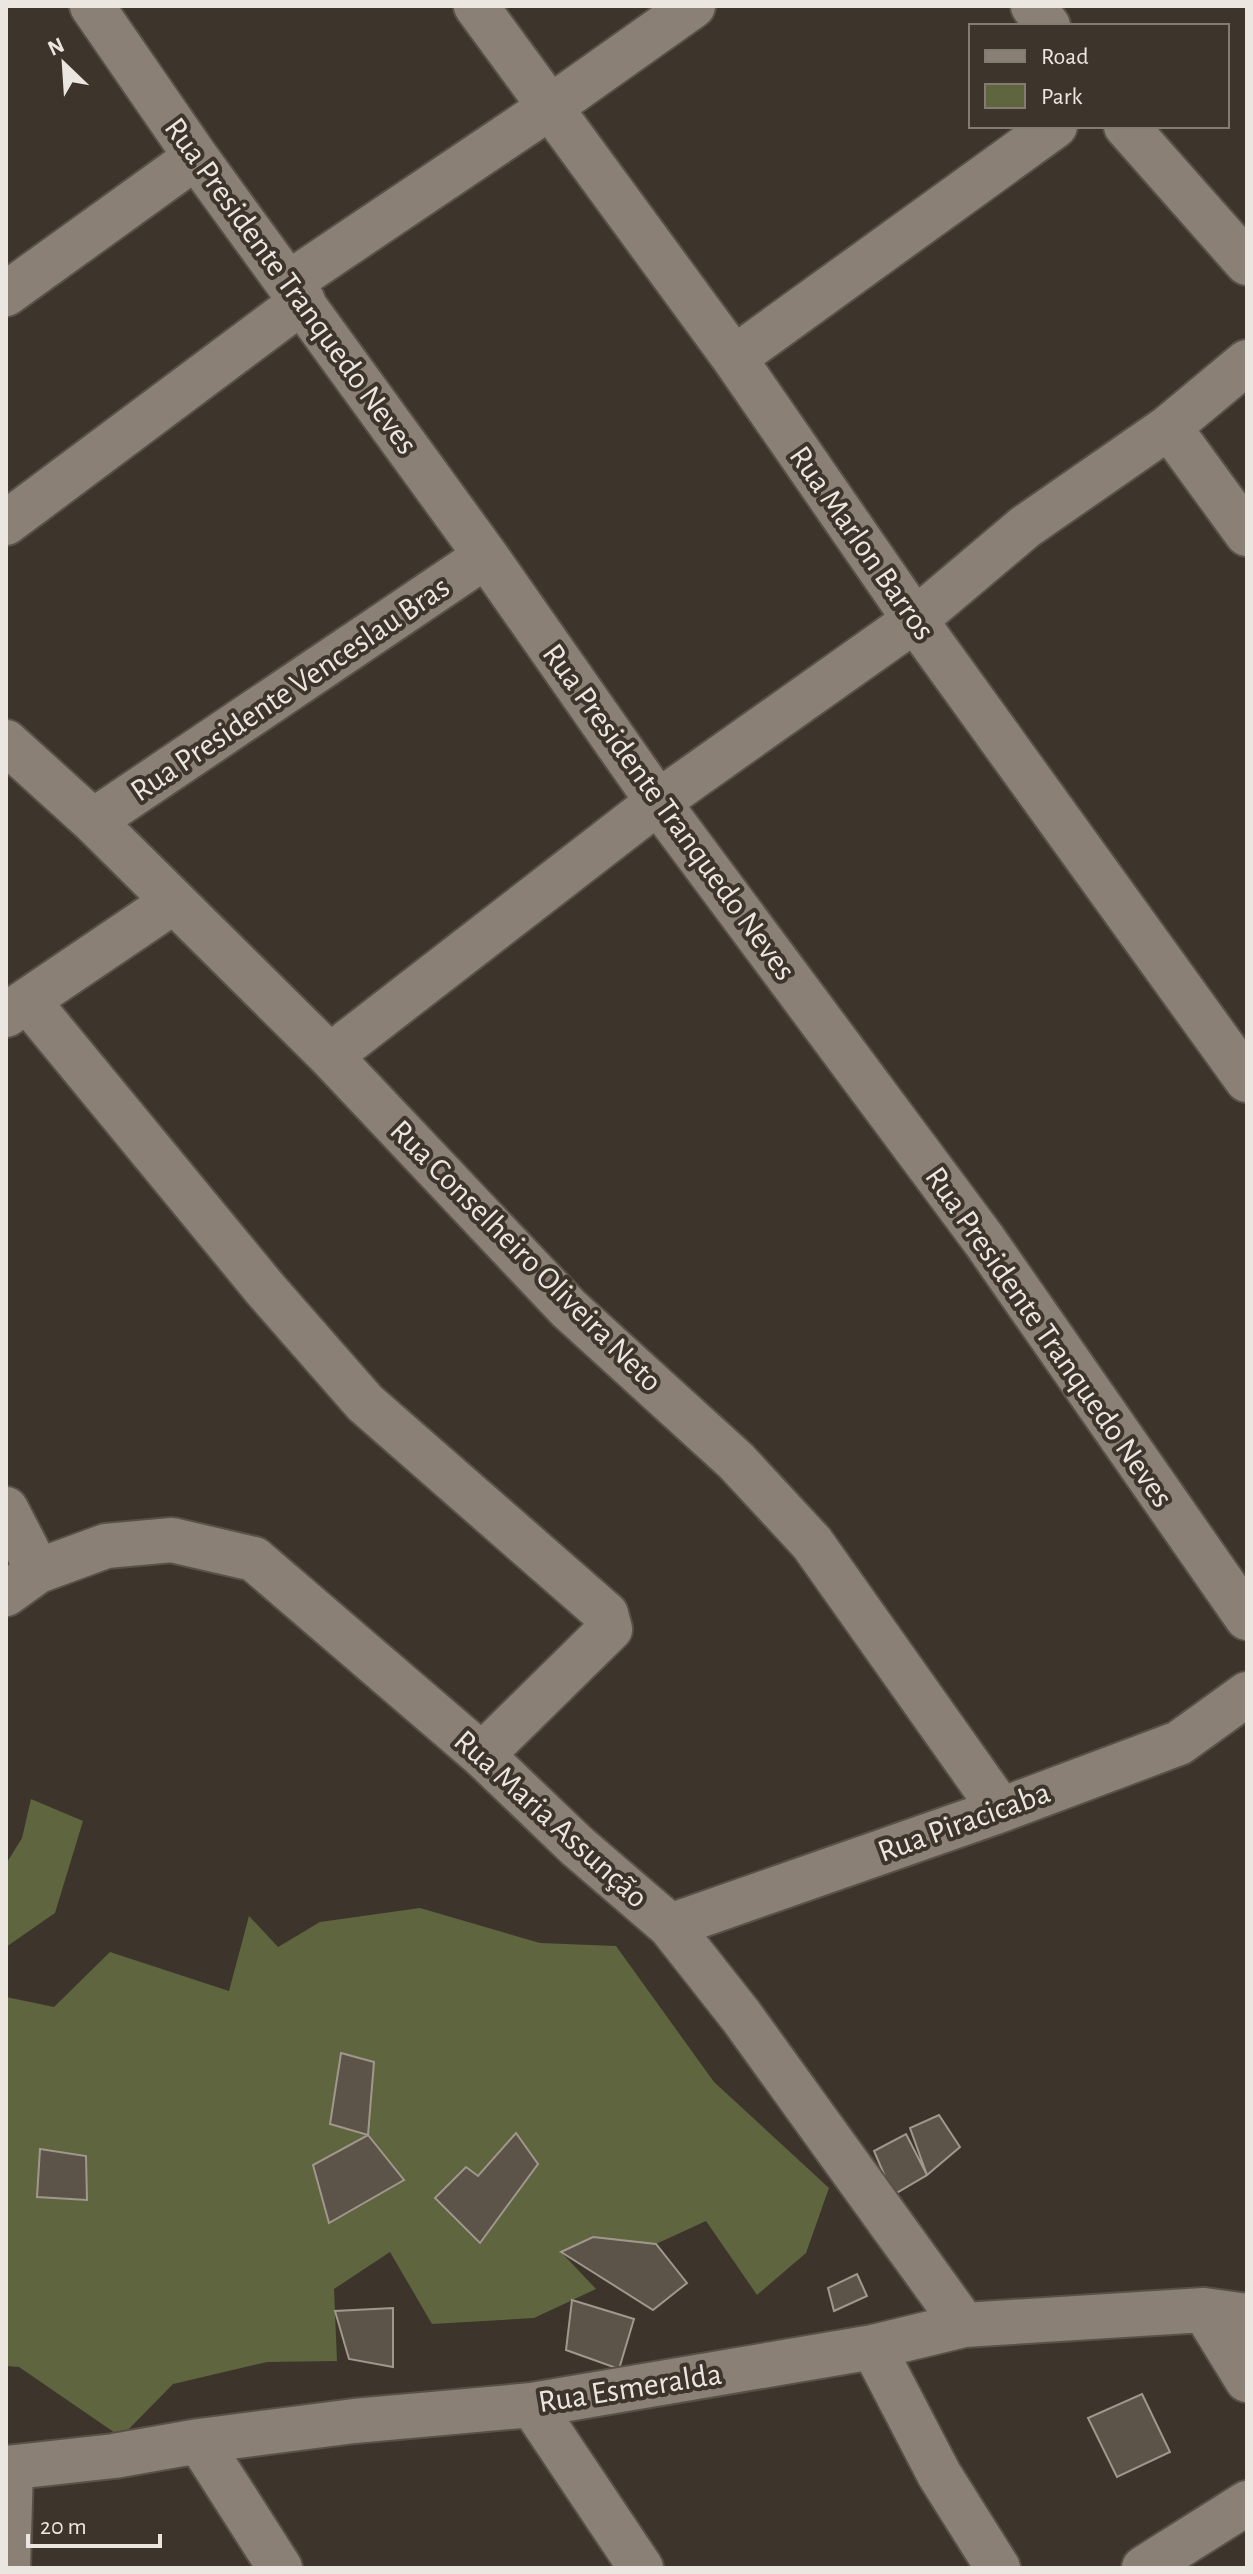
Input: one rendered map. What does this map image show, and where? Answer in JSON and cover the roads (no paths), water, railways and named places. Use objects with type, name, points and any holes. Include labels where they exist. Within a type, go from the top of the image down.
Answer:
[{"type":"street","name":"Rua Presidente Tranquedo Neves","points":[[92,6],[196,157],[486,556],[658,802],[984,1240],[1247,1618]]},
{"type":"street","name":"Rua Marlon Barros","points":[[476,6],[734,358],[915,620],[1247,1080]]},
{"type":"street","points":[[6,523],[296,292],[693,6]]},
{"type":"street","points":[[734,358],[1052,128]]},
{"type":"street","points":[[1128,128],[1247,263]]},
{"type":"street","points":[[6,294],[196,157]]},
{"type":"street","points":[[330,1056],[658,802],[915,620],[1025,527],[1169,427],[1247,362]]},
{"type":"street","points":[[1169,427],[1247,534]]},
{"type":"street","name":"Rua Presidente Venceslau Bras","points":[[93,821],[486,556]]},
{"type":"street","name":"Rua Conselheiro Oliveira Neto","points":[[6,742],[93,821],[330,1056],[568,1308],[736,1461],[812,1543],[1001,1810]]},
{"type":"street","points":[[173,902],[17,1008],[365,1403],[606,1614],[610,1629],[482,1755]]},
{"type":"street","points":[[6,1509],[22,1583]]},
{"type":"street","name":"Rua Maria Assunção","points":[[22,1583],[106,1546],[172,1540],[254,1559],[482,1755],[577,1846],[670,1926],[741,2016],[964,2325]]},
{"type":"street","name":"Rua Piracicaba","points":[[670,1926],[1001,1810],[1179,1743],[1247,1694]]},
{"type":"street","points":[[1204,2310],[1247,2380]]},
{"type":"street","name":"Rua Esmeralda","points":[[8,2568],[8,2468],[354,2421],[532,2405],[873,2347],[964,2325],[1204,2310],[1247,2316]]},
{"type":"street","points":[[873,2347],[939,2474],[998,2568]]},
{"type":"street","points":[[532,2405],[641,2568]]},
{"type":"street","points":[[199,2441],[280,2568]]},
{"type":"street","points":[[1144,2568],[1247,2503]]}]
